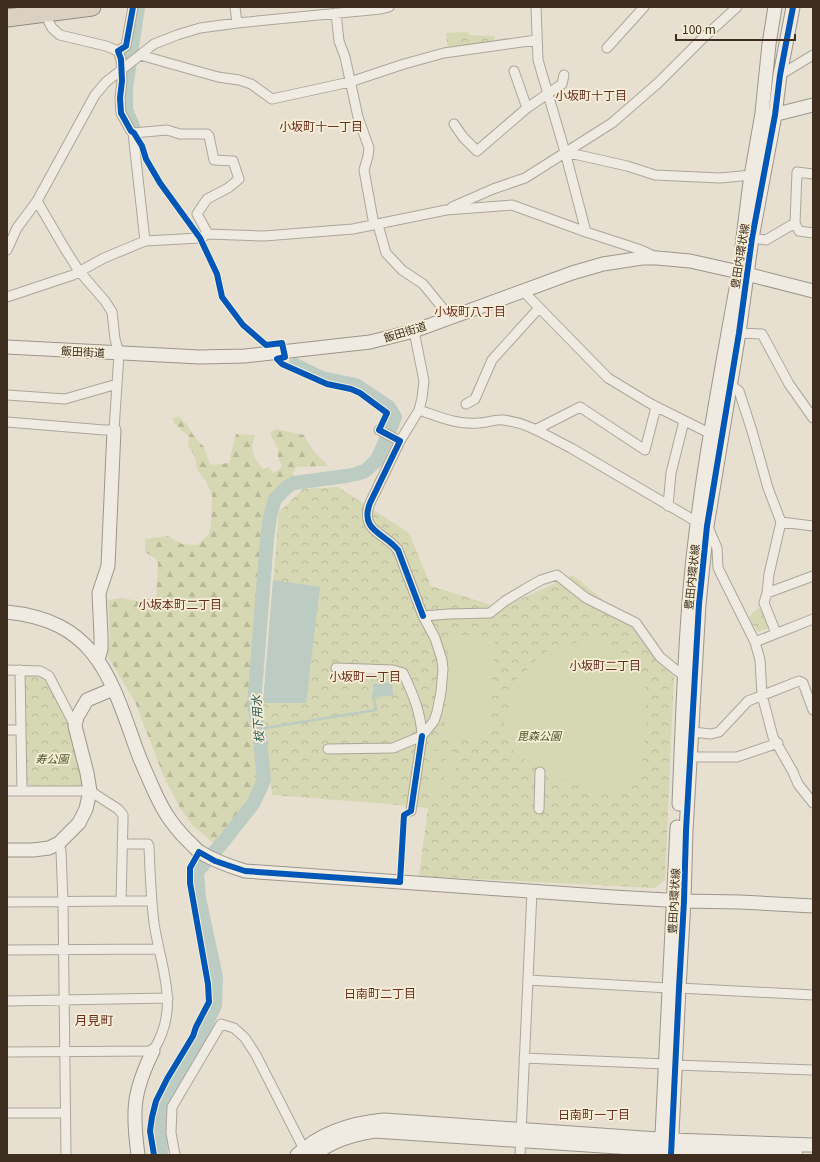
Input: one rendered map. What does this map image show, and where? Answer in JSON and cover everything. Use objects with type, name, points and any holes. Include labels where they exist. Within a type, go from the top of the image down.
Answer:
[{"type":"highway","points":[[7,8],[12,7]]},
{"type":"highway","points":[[7,18],[42,10],[92,7]]},
{"type":"street","points":[[118,51],[126,46],[133,7]]},
{"type":"street","points":[[235,7],[237,23]]},
{"type":"street","points":[[7,250],[18,228],[37,201],[95,95],[106,82],[121,69],[154,44],[200,28],[389,7]]},
{"type":"street","points":[[536,7],[536,40],[538,60],[565,152],[586,232]]},
{"type":"street","points":[[607,48],[644,7]]},
{"type":"street","points":[[446,210],[525,178],[612,123],[641,98],[737,7]]},
{"type":"street","name":"豊田内環状線","points":[[679,901],[685,677],[690,589],[739,333],[752,175],[775,7]]},
{"type":"street","name":"豊田内環状線","points":[[667,1148],[674,988],[692,732],[702,524],[711,434],[743,273],[752,238],[793,7]]},
{"type":"street","points":[[42,10],[52,28],[60,35],[106,46],[118,51],[121,59],[121,113],[134,133],[145,241]]},
{"type":"street","points":[[336,13],[339,41],[345,57],[358,117],[369,148],[364,170],[376,225],[386,253],[402,270],[423,284],[450,317]]},
{"type":"street","points":[[137,57],[218,77],[239,80],[251,84],[272,99],[350,82],[404,64],[444,53],[536,40]]},
{"type":"street","points":[[780,75],[813,55]]},
{"type":"street","points":[[514,72],[527,108]]},
{"type":"street","points":[[454,124],[463,137],[477,151],[527,108],[562,84],[564,75]]},
{"type":"street","points":[[761,118],[813,105]]},
{"type":"street","points":[[134,133],[167,130],[180,134],[207,134],[209,136],[214,160],[233,162],[239,180],[228,188],[207,199],[197,214],[208,234]]},
{"type":"street","points":[[565,152],[627,166],[655,175],[720,178],[752,175]]},
{"type":"street","points":[[813,174],[797,172],[795,223],[800,231],[813,234]]},
{"type":"street","points":[[37,201],[65,250],[79,271],[106,301],[112,312],[115,339],[119,354],[108,566],[99,593],[101,649],[98,660]]},
{"type":"street","points":[[7,297],[73,275],[104,258],[145,241],[200,238],[208,234],[264,236],[293,235],[330,230],[353,229],[446,210],[512,205],[641,250],[657,258]]},
{"type":"street","points":[[752,238],[766,240],[795,223]]},
{"type":"street","name":"飯田街道","points":[[7,347],[200,358],[245,356],[370,342],[414,331],[522,290],[603,264],[621,260],[657,258],[690,261],[813,291]]},
{"type":"street","points":[[522,290],[608,378],[656,407],[711,434]]},
{"type":"street","points":[[466,404],[475,399],[492,360],[539,308]]},
{"type":"street","points":[[328,749],[393,748],[422,736],[434,721],[437,712],[443,669],[440,650],[423,616],[398,550],[371,527],[367,517],[370,503],[400,441],[419,410],[424,381],[414,331]]},
{"type":"street","points":[[739,333],[762,334],[789,384],[813,418]]},
{"type":"street","points":[[7,395],[65,399],[117,384]]},
{"type":"street","points":[[730,384],[739,391],[768,488],[780,522],[769,574],[767,594],[764,602],[776,633]]},
{"type":"street","points":[[537,429],[580,406],[645,450],[656,407]]},
{"type":"street","points":[[419,410],[456,423],[479,424],[502,419],[537,429],[668,506],[702,524],[717,548],[718,568],[755,642],[760,660],[762,694],[773,737],[778,743],[798,784],[813,803]]},
{"type":"street","points":[[668,506],[671,473],[684,421]]},
{"type":"street","points":[[7,422],[114,430]]},
{"type":"street","points":[[379,430],[400,441]]},
{"type":"street","points":[[780,522],[813,526]]},
{"type":"street","points":[[423,616],[490,613],[505,601],[525,589],[541,580],[557,575],[586,598],[636,623],[660,657],[685,677]]},
{"type":"street","points":[[767,594],[813,576]]},
{"type":"street","points":[[7,612],[27,614],[43,618],[73,634],[86,646],[98,660],[114,689],[136,750],[161,807],[173,825],[199,852],[227,865],[245,871],[613,897],[813,906]]},
{"type":"street","points":[[755,642],[813,619]]},
{"type":"street","points":[[336,668],[393,670],[403,673],[415,698],[422,724],[422,736],[411,811]]},
{"type":"street","points":[[7,670],[40,671],[49,676],[75,726],[90,791],[86,809],[79,823],[59,843],[49,848],[7,850]]},
{"type":"street","points":[[20,670],[22,791]]},
{"type":"street","points":[[692,732],[712,734],[719,732],[748,701],[762,694],[801,681],[813,710]]},
{"type":"street","points":[[75,726],[81,709],[87,700],[114,689]]},
{"type":"street","points":[[7,730],[21,730]]},
{"type":"street","points":[[690,757],[737,757],[778,743]]},
{"type":"street","points":[[539,809],[540,772]]},
{"type":"street","points":[[7,791],[90,791],[118,809],[123,815],[121,900]]},
{"type":"street","points":[[59,843],[62,851],[66,1155]]},
{"type":"street","points":[[122,844],[148,844],[151,902],[168,998],[164,1028],[141,1078],[134,1107],[138,1155]]},
{"type":"street","points":[[520,1155],[532,891]]},
{"type":"street","points":[[7,902],[121,900],[151,902]]},
{"type":"street","points":[[7,950],[159,949]]},
{"type":"street","points":[[528,980],[813,995]]},
{"type":"street","points":[[7,1001],[168,998]]},
{"type":"street","points":[[175,1155],[171,1133],[172,1107],[221,1024],[234,1028],[246,1038],[306,1153],[317,1140],[335,1130],[353,1124],[373,1121],[390,1121],[521,1136],[667,1148],[796,1155]]},
{"type":"street","points":[[7,1052],[153,1051]]},
{"type":"street","points":[[524,1058],[813,1070]]},
{"type":"street","points":[[7,1112],[66,1113]]},
{"type":"street","points":[[667,1148],[813,1145]]},
{"type":"green space","points":[[468,32],[470,35],[494,36],[495,44],[448,50],[446,33]]},
{"type":"green space","points":[[179,417],[204,447],[210,465],[229,463],[236,434],[255,435],[252,449],[256,460],[263,469],[269,467],[273,473],[279,470],[282,466],[278,458],[278,449],[270,433],[275,429],[304,435],[312,448],[328,466],[296,467],[293,473],[294,478],[279,490],[267,507],[249,705],[259,780],[249,801],[219,841],[215,844],[193,826],[180,808],[164,777],[135,702],[107,655],[110,637],[108,600],[122,598],[138,601],[156,597],[158,564],[155,558],[145,552],[145,539],[168,536],[182,544],[197,545],[209,534],[212,495],[205,480],[197,470],[195,457],[188,445],[189,437],[174,423],[172,418]]},
{"type":"green space","name":"毘森公園","points":[[338,487],[409,533],[431,586],[501,608],[573,575],[631,624],[657,662],[674,676],[665,880],[655,888],[419,876],[428,808],[272,795],[263,703],[279,512],[303,489]]},
{"type":"green space","points":[[761,607],[769,628],[758,632],[749,618],[752,613]]},
{"type":"green space","points":[[450,634],[495,637],[489,741],[444,739]]},
{"type":"green space","points":[[589,639],[627,655],[645,679],[647,719],[642,765],[634,784],[618,792],[596,791],[546,773],[514,753],[502,729],[516,680],[545,652]]},
{"type":"green space","name":"寿公園","points":[[24,675],[38,675],[43,679],[48,685],[62,711],[73,738],[85,783],[81,787],[33,786],[26,784]]},
{"type":"green space","points":[[427,750],[457,752],[454,784],[448,784],[447,795],[422,793],[423,782],[444,784],[446,759],[426,758]]},
{"type":"shaded area","points":[[273,580],[320,587],[306,703],[263,703]]},
{"type":"shaded area","points":[[392,682],[393,696],[374,697],[373,684]]},
{"type":"waterway","name":"枝下用水","points":[[133,126],[126,110],[126,88],[138,7]]},
{"type":"waterway","name":"枝下用水","points":[[161,1155],[161,1111],[170,1091],[196,1048],[215,1005],[216,977],[199,898],[197,872],[253,804],[264,780],[259,729],[254,705],[267,539],[270,517],[275,499],[287,487],[294,483],[346,476],[365,471],[376,461],[395,417],[389,407],[356,385],[322,378],[295,365]]},
{"type":"waterway","points":[[259,729],[376,710],[373,694]]},
{"type":"cycle path","points":[[133,7],[126,46],[118,51],[121,59],[121,113],[131,131],[134,133],[142,146],[146,159],[160,183],[200,238],[217,274],[222,297],[243,325],[266,345],[282,343],[285,357],[277,359]]},
{"type":"cycle path","points":[[671,1155],[684,901],[686,831],[699,604],[707,526],[739,333],[752,238],[793,7]]},
{"type":"cycle path","points":[[277,359],[282,364],[327,384],[351,389],[360,393],[387,413],[379,430],[400,441],[370,503],[368,520],[375,531],[393,544],[398,550],[423,616]]},
{"type":"cycle path","points":[[154,1155],[150,1131],[156,1101],[167,1079],[193,1036],[209,1002],[208,984],[190,883],[190,868],[199,852],[215,861],[245,871],[400,882],[404,815],[411,811],[422,736]]},
{"type":"district","name":"小坂町十丁目","points":[[591,96]]},
{"type":"district","name":"小坂町十一丁目","points":[[321,127]]},
{"type":"district","name":"小坂町八丁目","points":[[470,312]]},
{"type":"district","name":"小坂本町二丁目","points":[[180,605]]},
{"type":"district","name":"小坂町二丁目","points":[[605,666]]},
{"type":"district","name":"小坂町一丁目","points":[[365,677]]},
{"type":"district","name":"日南町二丁目","points":[[380,994]]},
{"type":"district","name":"月見町","points":[[94,1020]]},
{"type":"district","name":"日南町一丁目","points":[[594,1115]]}]
